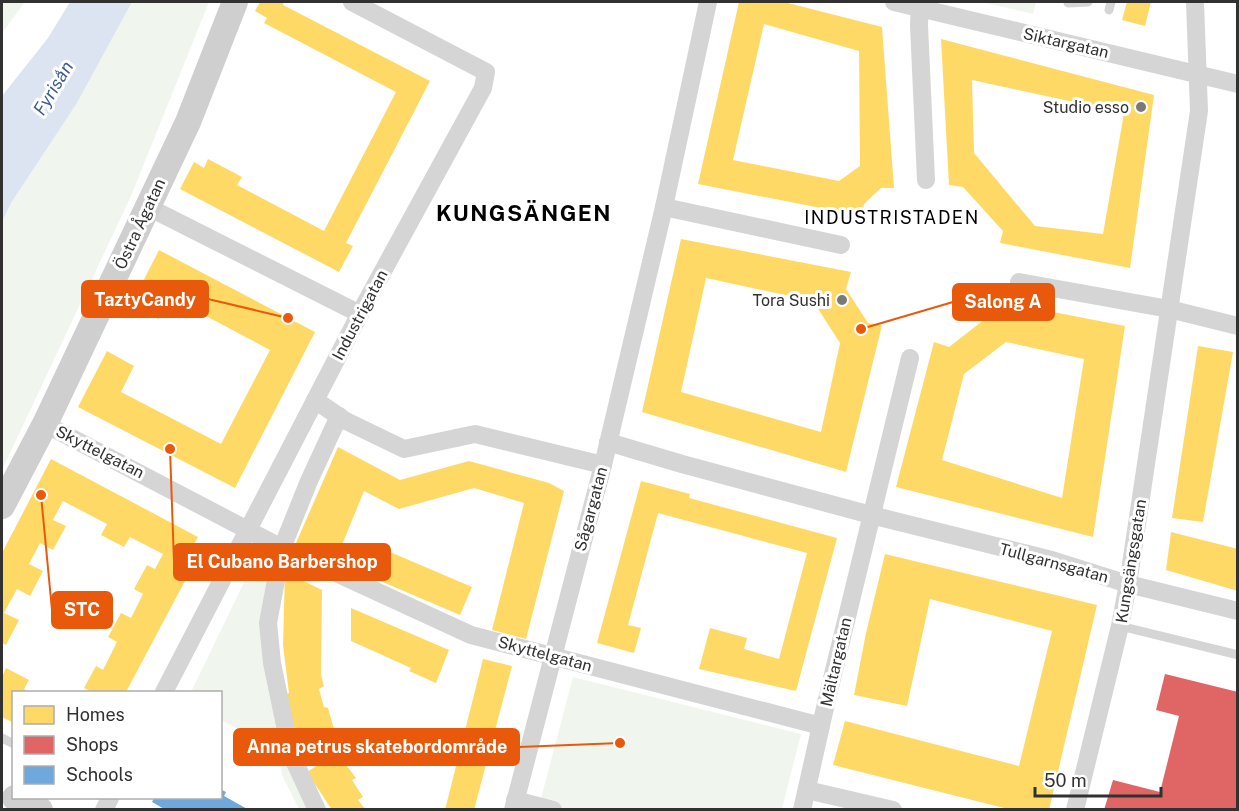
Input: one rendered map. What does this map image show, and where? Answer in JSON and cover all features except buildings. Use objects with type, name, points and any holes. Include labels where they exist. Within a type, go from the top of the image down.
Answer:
[{"type":"street","name":"Östra Ågatan","points":[[2,506],[45,424],[188,123],[235,2]]},
{"type":"street","name":"Industrigatan","points":[[165,691],[360,314],[483,88],[486,72],[352,2]]},
{"type":"street","name":"Sågargatan","points":[[514,805],[603,465],[664,207],[708,2]]},
{"type":"street","name":"Siktargatan","points":[[894,2],[919,4],[1238,84]]},
{"type":"street","name":"Kungsängsgatan","points":[[1075,810],[1120,626],[1128,584],[1199,111],[1195,2]]},
{"type":"street","points":[[919,4],[926,180]]},
{"type":"street","points":[[148,207],[360,314]]},
{"type":"street","points":[[664,207],[841,245]]},
{"type":"street","points":[[1019,282],[1169,309],[1238,326]]},
{"type":"street","points":[[871,515],[910,358]]},
{"type":"street","points":[[315,400],[376,437],[404,449],[475,434],[603,465]]},
{"type":"street","points":[[317,810],[291,754],[272,663],[268,623],[282,548],[339,416]]},
{"type":"street","name":"Skyttelgatan","points":[[45,424],[282,548],[471,635],[820,726]]},
{"type":"street","name":"Tullgarnsgatan","points":[[608,442],[871,515],[1052,560],[1128,584],[1238,611]]},
{"type":"street","name":"Mältargatan","points":[[802,810],[871,515]]},
{"type":"street","points":[[807,790],[893,810]]},
{"type":"street","points":[[18,799],[40,810]]},
{"type":"street","points":[[514,805],[553,810]]},
{"type":"lane","points":[[1068,3],[1088,2]]},
{"type":"lane","points":[[1120,626],[1238,655]]},
{"type":"shaded area","points":[[2,2],[25,2],[2,33]]},
{"type":"shaded area","points":[[132,2],[209,2],[131,196],[2,470],[2,222],[11,203],[77,103]]},
{"type":"shaded area","points":[[982,2],[1036,2],[1033,14]]},
{"type":"shaded area","points":[[251,568],[278,580],[269,661],[309,809],[299,809],[282,775],[277,749],[222,721],[222,691],[191,691]]},
{"type":"shaded area","points":[[573,677],[801,734],[782,809],[572,810],[540,802]]},
{"type":"water","name":"Fyrisån","points":[[70,2],[132,2],[77,103],[11,203],[2,222],[2,96],[48,38]]},
{"type":"place","name":"Studio esso","points":[[1141,107]]},
{"type":"place","name":"Tora Sushi","points":[[842,300]]},
{"type":"place","name":"TaztyCandy","points":[[288,318]]},
{"type":"place","name":"Salong A","points":[[861,329]]},
{"type":"place","name":"El Cubano Barbershop","points":[[170,449]]},
{"type":"place","name":"STC","points":[[41,495]]},
{"type":"place","name":"Anna petrus skatebordområde","points":[[620,743]]},
{"type":"district","name":"KUNGSÄNGEN","points":[[524,213]]},
{"type":"district","name":"INDUSTRISTADEN","points":[[892,217]]}]
